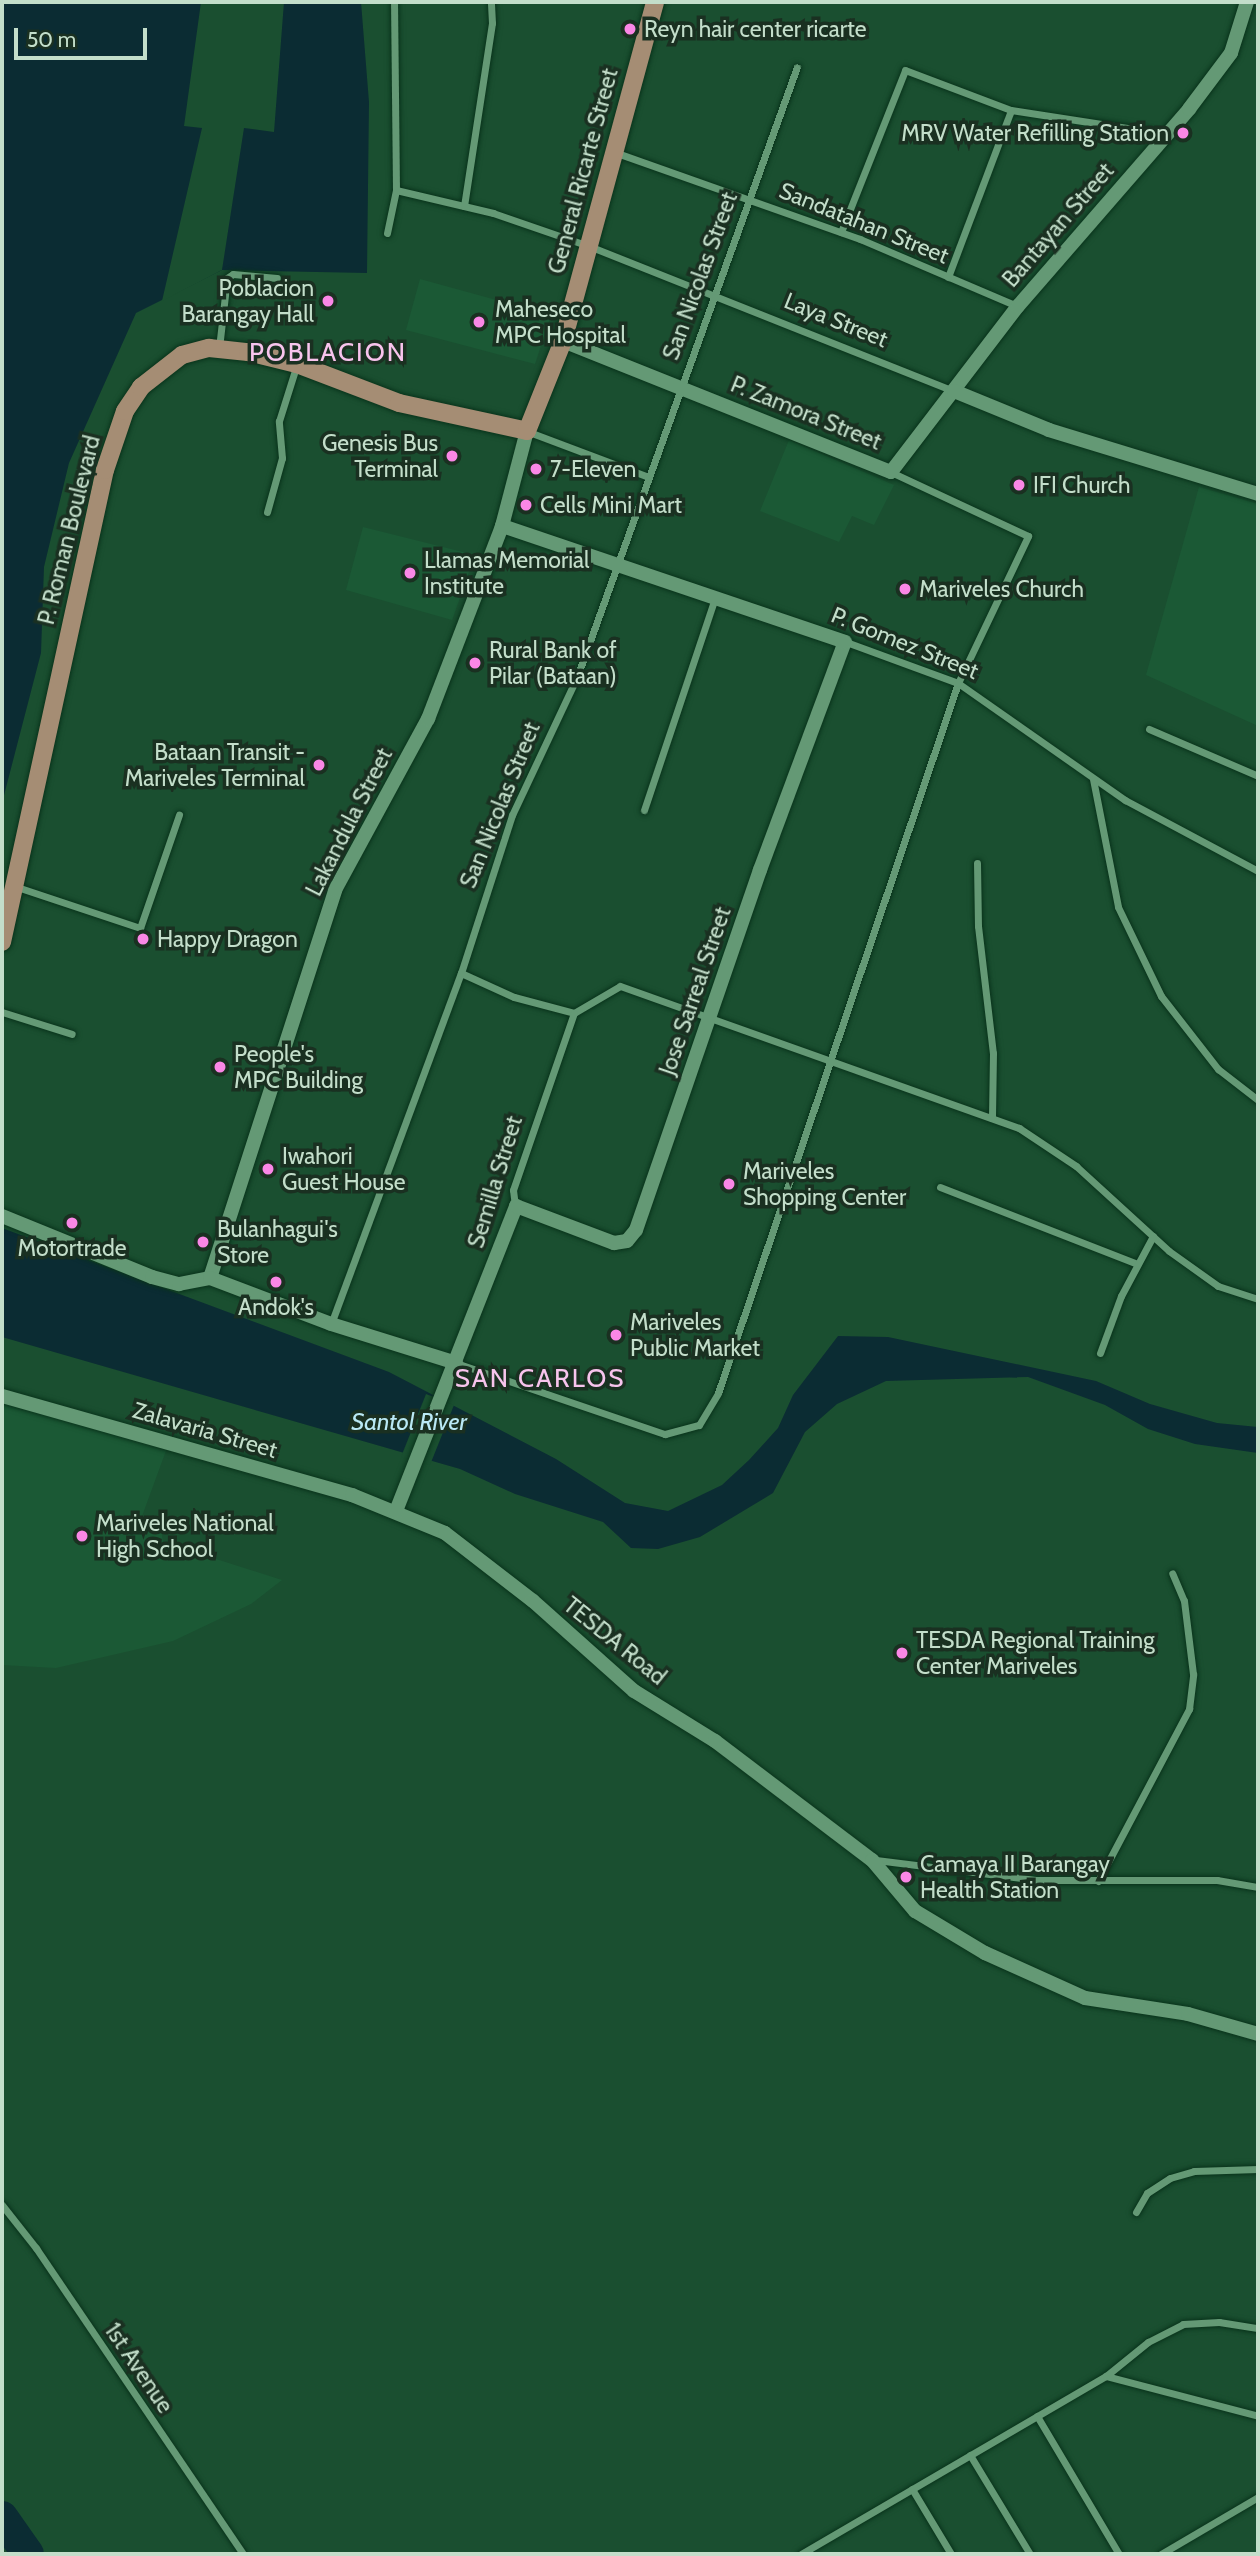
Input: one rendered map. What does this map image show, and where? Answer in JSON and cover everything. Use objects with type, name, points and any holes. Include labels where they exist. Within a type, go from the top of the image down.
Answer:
[{"type":"main road","name":"General Ricarte Street","points":[[527,431],[563,341],[654,2]]},
{"type":"main road","name":"P. Roman Boulevard","points":[[2,942],[7,893],[105,470],[125,411],[141,387],[162,367],[182,355],[219,349],[297,364],[399,403],[527,431]]},
{"type":"street","points":[[387,233],[396,190],[394,2]]},
{"type":"street","points":[[464,206],[492,23],[491,2]]},
{"type":"street","name":"Bantayan Street","points":[[891,472],[1018,306],[1167,134],[1231,53],[1247,2]]},
{"type":"street","name":"San Nicolas Street","points":[[331,1324],[460,973],[512,815],[577,677],[646,476],[797,67]]},
{"type":"street","points":[[841,232],[905,70],[1011,110],[1167,134]]},
{"type":"street","points":[[948,277],[1011,110]]},
{"type":"street","name":"Sandatahan Street","points":[[615,152],[841,232],[1018,306]]},
{"type":"street","name":"Laya Street","points":[[396,190],[464,206],[589,246],[1049,430],[1258,494]]},
{"type":"street","points":[[219,349],[227,278],[233,274],[277,278]]},
{"type":"street","name":"P. Zamora Street","points":[[563,341],[891,472],[1028,536],[958,683]]},
{"type":"street","points":[[267,512],[282,458],[279,421],[297,364]]},
{"type":"street","points":[[527,431],[646,476]]},
{"type":"street","name":"Lakandula Street","points":[[210,1279],[335,890],[428,719],[502,526],[527,431]]},
{"type":"street","name":"P. Gomez Street","points":[[502,526],[618,562],[958,683],[1093,779],[1258,871]]},
{"type":"street","points":[[644,810],[716,596]]},
{"type":"street","name":"Jose Sarreal Street","points":[[516,1206],[614,1243],[627,1241],[636,1230],[845,642]]},
{"type":"street","points":[[2,1216],[152,1277],[179,1284],[210,1279],[331,1324],[456,1363],[650,1430],[665,1434],[687,1431],[699,1425],[718,1393],[827,1061],[958,683]]},
{"type":"street","points":[[1149,729],[1258,776]]},
{"type":"street","points":[[1093,779],[1118,907],[1161,996],[1218,1069],[1258,1100]]},
{"type":"street","points":[[7,893],[139,928],[178,815]]},
{"type":"street","points":[[978,863],[978,926],[993,1053],[992,1118]]},
{"type":"street","points":[[460,973],[514,997],[574,1013],[620,986],[711,1016],[827,1061],[1019,1128],[1076,1166],[1153,1236],[1218,1286],[1258,1298]]},
{"type":"street","points":[[2,1012],[72,1034]]},
{"type":"street","name":"Semilla Street","points":[[396,1511],[516,1206],[513,1190],[574,1013]]},
{"type":"street","points":[[940,1187],[1138,1265]]},
{"type":"street","points":[[1100,1353],[1153,1236]]},
{"type":"street","name":"Zalavaria Street","points":[[2,1396],[396,1511]]},
{"type":"street","name":"TESDA Road","points":[[396,1511],[445,1533],[533,1601],[634,1691],[715,1741],[872,1860],[915,1911],[1010,1964],[1085,1998],[1188,2014],[1258,2034]]},
{"type":"street","points":[[1098,1881],[1189,1709],[1193,1674],[1184,1601],[1172,1573]]},
{"type":"street","points":[[872,1860],[1036,1880],[1217,1880],[1258,1887]]},
{"type":"street","points":[[1136,2212],[1147,2193],[1170,2178],[1194,2171],[1258,2169]]},
{"type":"street","name":"1st Avenue","points":[[2,2205],[36,2248],[243,2554]]},
{"type":"street","points":[[801,2554],[1106,2376],[1148,2342],[1183,2324],[1219,2322],[1258,2328]]},
{"type":"street","points":[[1106,2376],[1258,2416]]},
{"type":"street","points":[[1037,2416],[1119,2554]]},
{"type":"street","points":[[970,2455],[1030,2554]]},
{"type":"street","points":[[912,2489],[951,2554]]},
{"type":"street","points":[[1161,2554],[1258,2497]]},
{"type":"shaded area","name":"Maheseco MPC Hospital","points":[[420,279],[551,315],[535,364],[406,330]]},
{"type":"shaded area","points":[[789,440],[894,485],[874,525],[852,516],[839,542],[760,511]]},
{"type":"shaded area","points":[[1199,487],[1258,504],[1258,726],[1146,675]]},
{"type":"shaded area","name":"Llamas Memorial Institute","points":[[363,527],[475,555],[452,620],[346,590]]},
{"type":"shaded area","name":"Mariveles National High School","points":[[2,1402],[167,1448],[141,1519],[161,1530],[163,1542],[282,1580],[251,1604],[173,1641],[56,1668],[2,1665]]},
{"type":"water","points":[[2,2],[361,2],[369,102],[367,273],[222,270],[136,313],[69,463],[44,567],[41,653],[2,803]]},
{"type":"water","name":"Santol River","points":[[2,1228],[389,1372],[556,1459],[625,1503],[668,1511],[722,1485],[749,1460],[778,1428],[793,1395],[838,1336],[888,1337],[1096,1381],[1150,1404],[1217,1423],[1258,1427],[1258,1453],[1195,1444],[1148,1429],[1105,1405],[1028,1377],[886,1381],[837,1404],[805,1432],[773,1493],[700,1537],[658,1549],[631,1548],[603,1522],[515,1494],[460,1469],[2,1337]]},
{"type":"pier","points":[[201,2],[284,2],[274,132],[244,128],[222,270],[162,301],[202,128],[184,126]]},
{"type":"pier","points":[[426,1394],[454,1405],[430,1465],[401,1457]]},
{"type":"waterway","points":[[2,2517],[28,2554]]},
{"type":"place","name":"Reyn hair center ricarte","points":[[630,29]]},
{"type":"place","name":"MRV Water Refilling Station","points":[[1183,133]]},
{"type":"place","name":"Poblacion Barangay Hall","points":[[328,301]]},
{"type":"place","name":"Maheseco MPC Hospital","points":[[479,322]]},
{"type":"place","name":"Genesis Bus Terminal","points":[[452,456]]},
{"type":"place","name":"7-Eleven","points":[[536,469]]},
{"type":"place","name":"IFI Church","points":[[1019,485]]},
{"type":"place","name":"Cells Mini Mart","points":[[526,505]]},
{"type":"place","name":"Llamas Memorial Institute","points":[[410,573]]},
{"type":"place","name":"Mariveles Church","points":[[905,589]]},
{"type":"place","name":"Rural Bank of Pilar (Bataan)","points":[[475,663]]},
{"type":"place","name":"Bataan Transit - Mariveles Terminal","points":[[319,765]]},
{"type":"place","name":"Happy Dragon","points":[[143,939]]},
{"type":"place","name":"People's MPC Building","points":[[220,1067]]},
{"type":"place","name":"Iwahori Guest House","points":[[268,1169]]},
{"type":"place","name":"Mariveles Shopping Center","points":[[729,1184]]},
{"type":"place","name":"Motortrade","points":[[72,1223]]},
{"type":"place","name":"Bulanhagui's Store","points":[[203,1242]]},
{"type":"place","name":"Andok's","points":[[276,1282]]},
{"type":"place","name":"Mariveles Public Market","points":[[616,1335]]},
{"type":"place","name":"Mariveles National High School","points":[[82,1536]]},
{"type":"place","name":"TESDA Regional Training Center Mariveles","points":[[902,1653]]},
{"type":"place","name":"Camaya II Barangay Health Station","points":[[906,1877]]},
{"type":"district","name":"POBLACION","points":[[328,353]]},
{"type":"district","name":"SAN CARLOS","points":[[540,1379]]}]
